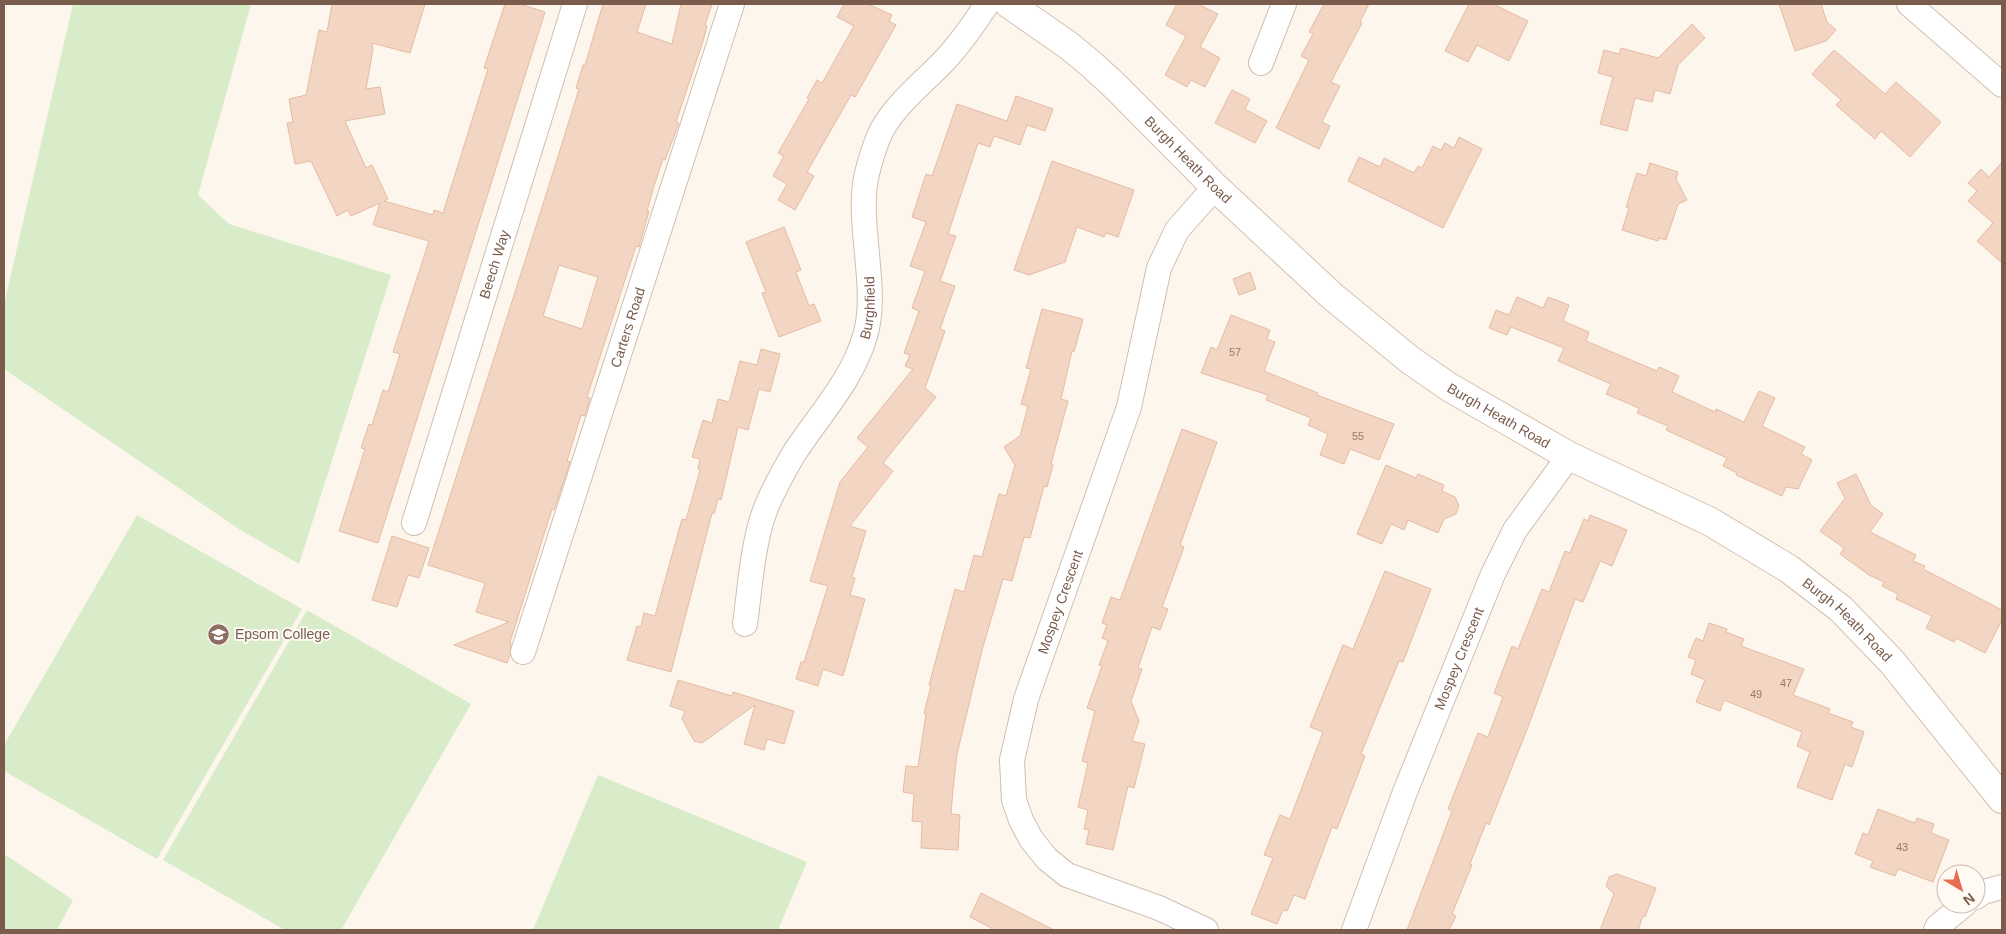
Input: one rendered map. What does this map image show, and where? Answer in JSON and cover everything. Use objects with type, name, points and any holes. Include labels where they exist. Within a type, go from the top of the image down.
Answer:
[{"type":"main road","name":"Burgh Heath Road","points":[[1009,4],[1068,45],[1091,64],[1215,187],[1332,296],[1410,360],[1449,388],[1569,456],[1709,521],[1789,569],[1840,609],[1892,662],[2002,799]]},
{"type":"street","name":"Beech Way","points":[[414,523],[575,4]]},
{"type":"street","name":"Carters Road","points":[[523,652],[732,4]]},
{"type":"street","name":"Burghfield","points":[[745,624],[757,540],[764,515],[776,486],[793,455],[845,379],[855,362],[866,335],[869,302],[864,205],[866,178],[883,128],[900,105],[963,40],[987,4]]},
{"type":"street","points":[[1261,63],[1284,4]]},
{"type":"street","points":[[1908,4],[2002,85]]},
{"type":"street","name":"Mospey Crescent","points":[[1206,930],[1159,908],[1067,875],[1047,858],[1031,839],[1021,820],[1014,800],[1012,760],[1026,699],[1130,408],[1159,268],[1177,230],[1215,187]]},
{"type":"street","name":"Mospey Crescent","points":[[1354,930],[1405,792],[1493,574],[1515,530],[1569,456]]},
{"type":"street","points":[[1986,891],[2002,887]]},
{"type":"street","points":[[1936,930],[1938,926],[1953,914]]},
{"type":"green space","points":[[73,4],[251,4],[198,195],[229,224],[391,275],[299,564],[239,529],[4,369],[4,305]]},
{"type":"green space","points":[[137,515],[302,609],[157,859],[4,771],[4,745]]},
{"type":"green space","points":[[307,610],[471,704],[341,930],[285,930],[163,860]]},
{"type":"green space","points":[[598,775],[807,862],[778,930],[533,930]]},
{"type":"green space","points":[[4,854],[73,900],[57,930],[4,930]]},
{"type":"building","points":[[332,4],[425,4],[410,53],[372,43],[373,49],[366,89],[380,87],[385,114],[345,121],[366,168],[372,165],[388,199],[384,201],[433,215],[434,210],[443,213],[488,69],[484,68],[505,4],[520,4],[545,12],[378,543],[339,531],[365,449],[361,448],[369,424],[372,425],[383,390],[388,392],[400,354],[393,352],[429,241],[373,225],[380,203],[351,216],[348,210],[337,216],[311,161],[295,164],[287,123],[293,122],[289,99],[306,95],[319,30],[327,32]]},
{"type":"building","points":[[603,4],[646,4],[637,32],[672,44],[681,4],[712,4],[705,25],[707,26],[703,41],[676,122],[679,123],[665,160],[663,159],[654,186],[639,247],[636,246],[587,397],[590,398],[585,416],[581,415],[567,461],[570,462],[554,510],[552,509],[510,642],[510,655],[507,663],[454,645],[509,622],[476,612],[485,583],[428,565],[579,89],[576,88],[583,65],[585,65]],"holes":[[[559,265],[598,277],[582,329],[543,316]]]},
{"type":"building","points":[[844,4],[868,4],[892,15],[889,21],[896,25],[855,97],[851,95],[807,172],[814,176],[795,210],[778,200],[787,184],[773,176],[784,156],[778,153],[809,99],[807,98],[817,80],[822,83],[854,26],[837,17]]},
{"type":"building","points":[[1177,4],[1198,4],[1218,14],[1200,47],[1220,58],[1205,87],[1191,80],[1187,87],[1165,75],[1186,36],[1166,25]]},
{"type":"building","points":[[1324,4],[1369,4],[1360,22],[1362,23],[1331,82],[1340,86],[1322,122],[1330,126],[1319,149],[1276,128],[1309,60],[1301,56],[1313,34],[1309,32]]},
{"type":"building","points":[[1469,4],[1493,4],[1528,21],[1509,61],[1477,45],[1468,62],[1445,51]]},
{"type":"building","points":[[1779,4],[1821,4],[1827,22],[1836,30],[1826,41],[1795,51]]},
{"type":"building","points":[[1692,24],[1705,38],[1678,65],[1670,94],[1655,90],[1652,102],[1635,98],[1627,131],[1600,124],[1613,77],[1598,73],[1604,50],[1619,54],[1621,48],[1658,58]]},
{"type":"building","points":[[1834,50],[1885,94],[1896,82],[1941,122],[1910,157],[1881,131],[1875,139],[1836,105],[1841,100],[1812,74]]},
{"type":"building","points":[[1232,90],[1250,99],[1245,109],[1267,121],[1255,143],[1215,123]]},
{"type":"building","points":[[1016,96],[1053,109],[1045,131],[1027,125],[1020,145],[994,136],[990,147],[978,143],[948,234],[956,236],[940,281],[955,286],[940,329],[945,331],[925,388],[936,397],[883,463],[893,471],[850,526],[866,531],[852,577],[855,578],[850,595],[865,599],[843,676],[823,669],[818,686],[796,679],[801,662],[804,662],[828,586],[810,581],[840,482],[868,447],[857,438],[913,369],[905,366],[910,355],[904,353],[919,311],[912,308],[925,271],[910,266],[926,222],[912,217],[926,174],[932,176],[957,104],[1007,121]]},
{"type":"building","points":[[1459,137],[1482,149],[1443,228],[1348,181],[1359,157],[1380,167],[1384,158],[1414,173],[1418,166],[1422,168],[1433,146],[1441,150],[1445,143],[1454,148]]},
{"type":"building","points":[[1052,161],[1134,190],[1118,237],[1106,233],[1104,237],[1077,227],[1065,262],[1029,275],[1014,270]]},
{"type":"building","points":[[2002,162],[2002,263],[1977,241],[1993,223],[1968,201],[1977,191],[1968,183],[1981,169],[1989,177]]},
{"type":"building","points":[[1650,163],[1678,172],[1676,179],[1687,200],[1678,204],[1666,240],[1659,238],[1658,241],[1622,230],[1629,208],[1626,207],[1637,173],[1646,176]]},
{"type":"building","points":[[784,227],[801,270],[796,272],[809,306],[814,304],[821,321],[779,337],[762,293],[766,292],[746,242]]},
{"type":"building","points":[[1250,272],[1256,289],[1239,295],[1233,279]]},
{"type":"building","points":[[1517,297],[1543,308],[1548,297],[1569,305],[1563,321],[1589,332],[1586,341],[1657,371],[1659,367],[1679,376],[1672,392],[1715,412],[1716,409],[1744,422],[1759,391],[1775,398],[1762,426],[1805,447],[1801,454],[1812,460],[1798,489],[1786,487],[1782,496],[1736,475],[1737,473],[1723,466],[1727,458],[1666,430],[1668,426],[1637,413],[1639,408],[1606,394],[1611,384],[1558,361],[1564,348],[1511,327],[1507,335],[1489,328],[1496,310],[1509,315]]},
{"type":"building","points":[[1042,309],[1083,319],[1074,352],[1072,351],[1061,399],[1068,401],[1051,464],[1053,465],[1047,487],[1044,486],[1030,538],[1024,537],[1012,581],[1003,579],[982,650],[957,754],[951,814],[960,815],[958,850],[921,848],[922,822],[912,821],[914,794],[903,792],[906,766],[918,767],[926,714],[924,713],[931,686],[929,685],[955,589],[964,592],[974,555],[982,557],[999,494],[1006,496],[1015,465],[1004,447],[1020,436],[1028,406],[1021,404],[1031,369],[1026,368]]},
{"type":"building","points":[[1231,315],[1270,330],[1267,339],[1275,342],[1264,371],[1318,393],[1317,395],[1394,424],[1379,460],[1350,449],[1344,464],[1320,455],[1328,434],[1308,425],[1311,418],[1266,400],[1268,395],[1201,373],[1211,347],[1217,350]]},
{"type":"building","points":[[761,349],[780,354],[770,392],[759,389],[748,430],[738,427],[721,500],[718,499],[714,514],[712,513],[671,672],[627,660],[637,626],[641,627],[644,613],[655,616],[682,519],[686,520],[700,470],[698,469],[700,459],[692,457],[703,420],[712,423],[718,399],[729,402],[740,361],[757,365]]},
{"type":"building","points":[[1182,429],[1217,442],[1180,545],[1184,547],[1162,607],[1168,609],[1160,630],[1152,627],[1138,668],[1142,669],[1131,701],[1139,721],[1132,741],[1145,744],[1134,788],[1128,786],[1113,850],[1086,844],[1089,830],[1084,829],[1088,810],[1078,807],[1088,763],[1082,761],[1095,711],[1087,708],[1102,666],[1099,665],[1108,641],[1102,638],[1107,625],[1102,623],[1111,597],[1120,600]]},
{"type":"building","points":[[1386,465],[1416,478],[1418,474],[1444,485],[1442,491],[1455,497],[1459,506],[1456,514],[1444,519],[1438,533],[1408,520],[1404,530],[1391,524],[1382,544],[1357,534]]},
{"type":"building","points":[[1856,474],[1871,505],[1883,514],[1870,532],[1916,555],[1913,561],[1925,566],[1923,569],[2002,610],[2002,620],[1985,653],[1956,638],[1954,642],[1926,628],[1932,616],[1896,599],[1898,594],[1882,586],[1884,582],[1869,575],[1840,554],[1844,548],[1820,531],[1845,498],[1837,483]]},
{"type":"building","points":[[1590,515],[1627,530],[1612,566],[1600,561],[1583,602],[1575,599],[1528,727],[1489,825],[1486,823],[1470,864],[1472,865],[1452,914],[1456,916],[1449,930],[1407,930],[1452,811],[1448,809],[1478,733],[1488,737],[1503,697],[1494,693],[1512,646],[1518,649],[1542,589],[1549,592],[1565,551],[1570,553],[1584,519],[1588,521]]},
{"type":"building","points":[[392,536],[429,548],[419,578],[408,575],[397,607],[372,600]]},
{"type":"building","points":[[1385,571],[1431,589],[1403,662],[1399,661],[1361,754],[1365,756],[1337,829],[1332,827],[1305,899],[1294,895],[1287,911],[1283,910],[1277,924],[1251,914],[1273,858],[1264,855],[1280,815],[1290,819],[1323,732],[1310,727],[1343,645],[1353,649]]},
{"type":"building","points":[[1709,623],[1727,629],[1726,632],[1744,639],[1741,646],[1804,669],[1793,695],[1830,709],[1828,713],[1853,722],[1851,727],[1864,732],[1852,767],[1845,764],[1832,800],[1797,787],[1810,752],[1797,746],[1802,732],[1724,700],[1720,711],[1696,702],[1705,680],[1691,674],[1696,660],[1688,657],[1696,638],[1703,641]]},
{"type":"building","points":[[678,680],[732,696],[733,692],[794,711],[784,744],[767,739],[764,750],[744,744],[755,705],[702,743],[694,741],[682,719],[685,711],[670,706]]},
{"type":"building","points":[[1878,809],[1915,823],[1917,818],[1934,824],[1931,833],[1949,840],[1940,864],[1936,864],[1936,874],[1933,882],[1898,869],[1895,876],[1870,867],[1873,861],[1855,854],[1863,833],[1868,835]]},
{"type":"building","points":[[1617,874],[1656,888],[1638,930],[1600,930],[1614,894],[1606,886],[1609,877]]},
{"type":"building","points":[[981,893],[1054,930],[995,930],[970,917]]},
{"type":"place","name":"Epsom College","points":[[219,634]]}]
